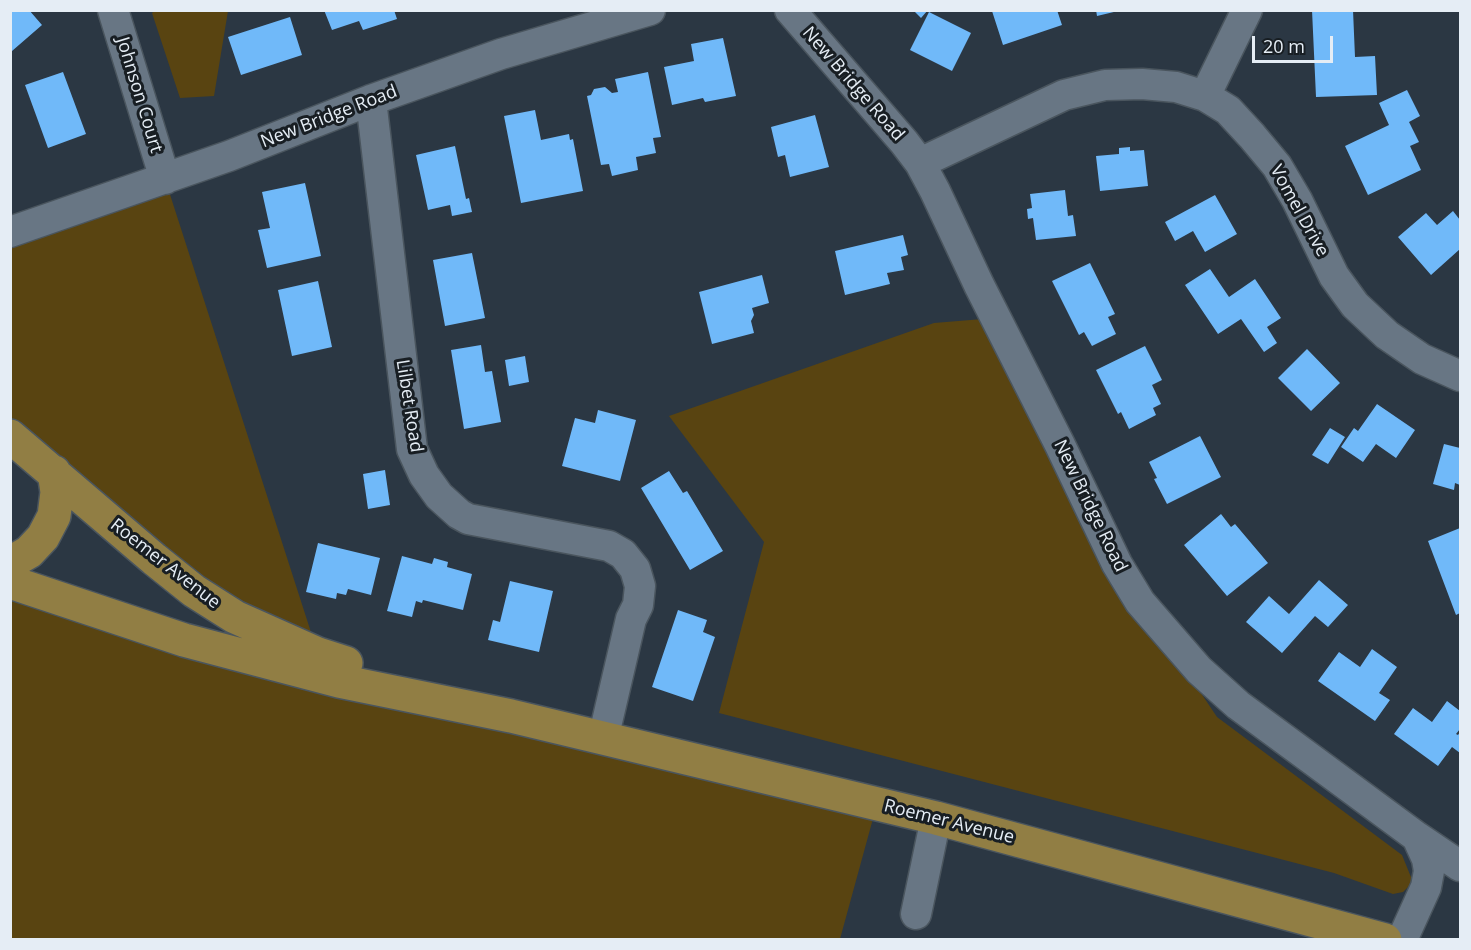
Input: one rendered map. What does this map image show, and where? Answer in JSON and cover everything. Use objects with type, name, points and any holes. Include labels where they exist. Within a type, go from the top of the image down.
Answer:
[{"type":"main road","name":"Roemer Avenue","points":[[10,436],[154,559],[194,591],[235,618],[318,654],[511,716]]},
{"type":"main road","points":[[10,563],[29,552],[44,537],[54,516],[57,492],[54,472]]},
{"type":"main road","name":"Roemer Avenue","points":[[10,582],[184,640],[339,681],[511,716],[936,818],[1385,939]]},
{"type":"street","name":"Johnson Court","points":[[113,10],[165,179]]},
{"type":"street","name":"New Bridge Road","points":[[10,232],[229,156],[371,100],[501,54],[650,10]]},
{"type":"street","name":"New Bridge Road","points":[[789,10],[920,163],[1117,564],[1140,602],[1199,670],[1238,705],[1417,837],[1461,866]]},
{"type":"street","points":[[1205,96],[1247,10]]},
{"type":"street","name":"Vomel Drive","points":[[920,163],[1064,95],[1104,85],[1142,84],[1176,87],[1205,96],[1228,110],[1276,166],[1297,200],[1334,276],[1355,305],[1388,335],[1422,359],[1461,376]]},
{"type":"street","name":"Lilbet Road","points":[[371,100],[412,449],[424,475],[439,496],[468,519],[609,546],[623,554],[635,569],[640,586],[638,605],[631,619],[603,739]]},
{"type":"street","points":[[916,914],[936,818]]},
{"type":"street","points":[[1402,939],[1426,887],[1429,871],[1427,859],[1417,837]]},
{"type":"shaded area","points":[[155,11],[228,11],[214,96],[180,98],[152,13]]},
{"type":"shaded area","points":[[165,179],[318,654],[235,617],[11,436],[11,234]]},
{"type":"shaded area","points":[[995,318],[1140,602],[1217,717],[1402,855],[1413,882],[1403,892],[1393,894],[1334,873],[719,713],[764,542],[669,416],[934,323]]},
{"type":"shaded area","points":[[11,582],[877,804],[840,939],[11,940]]},
{"type":"building","points":[[10,10],[29,10],[42,25],[12,51],[10,50]]},
{"type":"building","points":[[324,10],[394,10],[397,19],[363,30],[359,21],[332,30]]},
{"type":"building","points":[[913,10],[928,10],[921,18]]},
{"type":"building","points":[[1057,10],[1062,25],[1003,45],[992,11]]},
{"type":"building","points":[[1096,10],[1118,10],[1118,11],[1097,16]]},
{"type":"building","points":[[1312,10],[1353,10],[1355,57],[1375,56],[1377,95],[1316,97]]},
{"type":"building","points":[[929,12],[971,33],[952,71],[910,50]]},
{"type":"building","points":[[290,17],[302,55],[241,75],[228,37]]},
{"type":"building","points":[[723,38],[736,96],[705,102],[703,98],[672,105],[664,67],[694,61],[691,44]]},
{"type":"building","points":[[63,72],[86,134],[48,148],[25,85]]},
{"type":"building","points":[[648,72],[661,137],[653,138],[656,153],[636,157],[638,170],[612,176],[609,164],[601,165],[587,96],[591,95],[594,89],[605,87],[612,93],[618,92],[615,79]]},
{"type":"building","points":[[1407,90],[1420,116],[1409,122],[1419,142],[1410,146],[1421,170],[1368,195],[1345,146],[1389,125],[1379,103]]},
{"type":"building","points":[[535,110],[541,140],[569,134],[570,140],[573,139],[583,191],[521,203],[504,116]]},
{"type":"building","points":[[815,115],[829,167],[790,177],[785,155],[778,157],[771,127]]},
{"type":"building","points":[[455,146],[466,199],[469,198],[472,212],[452,216],[450,205],[428,210],[416,155]]},
{"type":"building","points":[[1130,147],[1130,151],[1144,150],[1148,186],[1100,191],[1096,156],[1119,154],[1119,148]]},
{"type":"building","points":[[305,183],[321,256],[267,268],[258,230],[270,228],[262,192]]},
{"type":"building","points":[[1065,190],[1068,216],[1073,215],[1076,236],[1036,240],[1033,218],[1028,219],[1027,209],[1032,208],[1030,194]]},
{"type":"building","points":[[1215,195],[1237,234],[1205,252],[1193,231],[1175,241],[1165,222]]},
{"type":"building","points":[[1453,211],[1460,220],[1460,249],[1431,275],[1398,237],[1426,213],[1437,225]]},
{"type":"building","points":[[903,235],[908,255],[901,257],[904,270],[887,273],[890,284],[845,295],[835,251]]},
{"type":"building","points":[[472,253],[485,318],[445,326],[433,260]]},
{"type":"building","points":[[1090,263],[1115,314],[1108,317],[1116,334],[1092,346],[1084,332],[1079,335],[1052,281]]},
{"type":"building","points":[[1210,269],[1229,297],[1255,279],[1281,318],[1267,327],[1277,343],[1264,352],[1241,319],[1218,334],[1185,285]]},
{"type":"building","points":[[762,275],[769,303],[752,308],[754,315],[751,321],[754,333],[712,344],[699,292]]},
{"type":"building","points":[[318,281],[332,347],[292,356],[278,290]]},
{"type":"building","points":[[481,345],[485,372],[492,371],[501,422],[464,429],[451,350]]},
{"type":"building","points":[[1145,346],[1162,380],[1152,385],[1161,404],[1153,408],[1156,415],[1129,429],[1121,412],[1118,414],[1096,370]]},
{"type":"building","points":[[1307,349],[1340,383],[1311,411],[1278,378]]},
{"type":"building","points":[[525,356],[529,382],[509,386],[505,360]]},
{"type":"building","points":[[1377,404],[1415,430],[1396,458],[1376,444],[1363,462],[1341,447],[1354,428],[1358,431]]},
{"type":"building","points":[[598,410],[636,420],[620,481],[562,466],[575,418],[595,423]]},
{"type":"building","points":[[1330,428],[1345,437],[1328,464],[1312,455]]},
{"type":"building","points":[[1200,436],[1221,477],[1167,504],[1154,479],[1157,478],[1149,462]]},
{"type":"building","points":[[1444,444],[1460,448],[1460,485],[1455,483],[1454,490],[1433,484]]},
{"type":"building","points":[[385,470],[390,505],[368,509],[363,474]]},
{"type":"building","points":[[669,471],[683,493],[687,491],[723,551],[690,570],[641,488]]},
{"type":"building","points":[[1221,514],[1231,527],[1235,524],[1268,563],[1227,596],[1184,545]]},
{"type":"building","points":[[1460,528],[1460,613],[1456,615],[1428,541]]},
{"type":"building","points":[[318,543],[380,558],[371,595],[348,589],[346,595],[337,593],[336,599],[306,592]]},
{"type":"building","points":[[402,556],[432,564],[434,558],[448,562],[447,567],[472,574],[463,610],[423,600],[422,603],[416,601],[412,617],[387,611]]},
{"type":"building","points":[[1319,580],[1348,605],[1328,627],[1315,616],[1282,653],[1246,622],[1269,596],[1289,614]]},
{"type":"building","points":[[510,581],[553,591],[539,652],[488,640],[493,620],[500,622]]},
{"type":"building","points":[[678,610],[707,620],[703,632],[715,637],[693,701],[652,687]]},
{"type":"building","points":[[1372,649],[1397,667],[1379,693],[1390,700],[1375,721],[1318,681],[1339,652],[1360,667]]},
{"type":"building","points":[[1447,701],[1460,711],[1460,729],[1456,734],[1460,732],[1460,753],[1452,747],[1438,766],[1394,734],[1413,708],[1432,722]]}]
